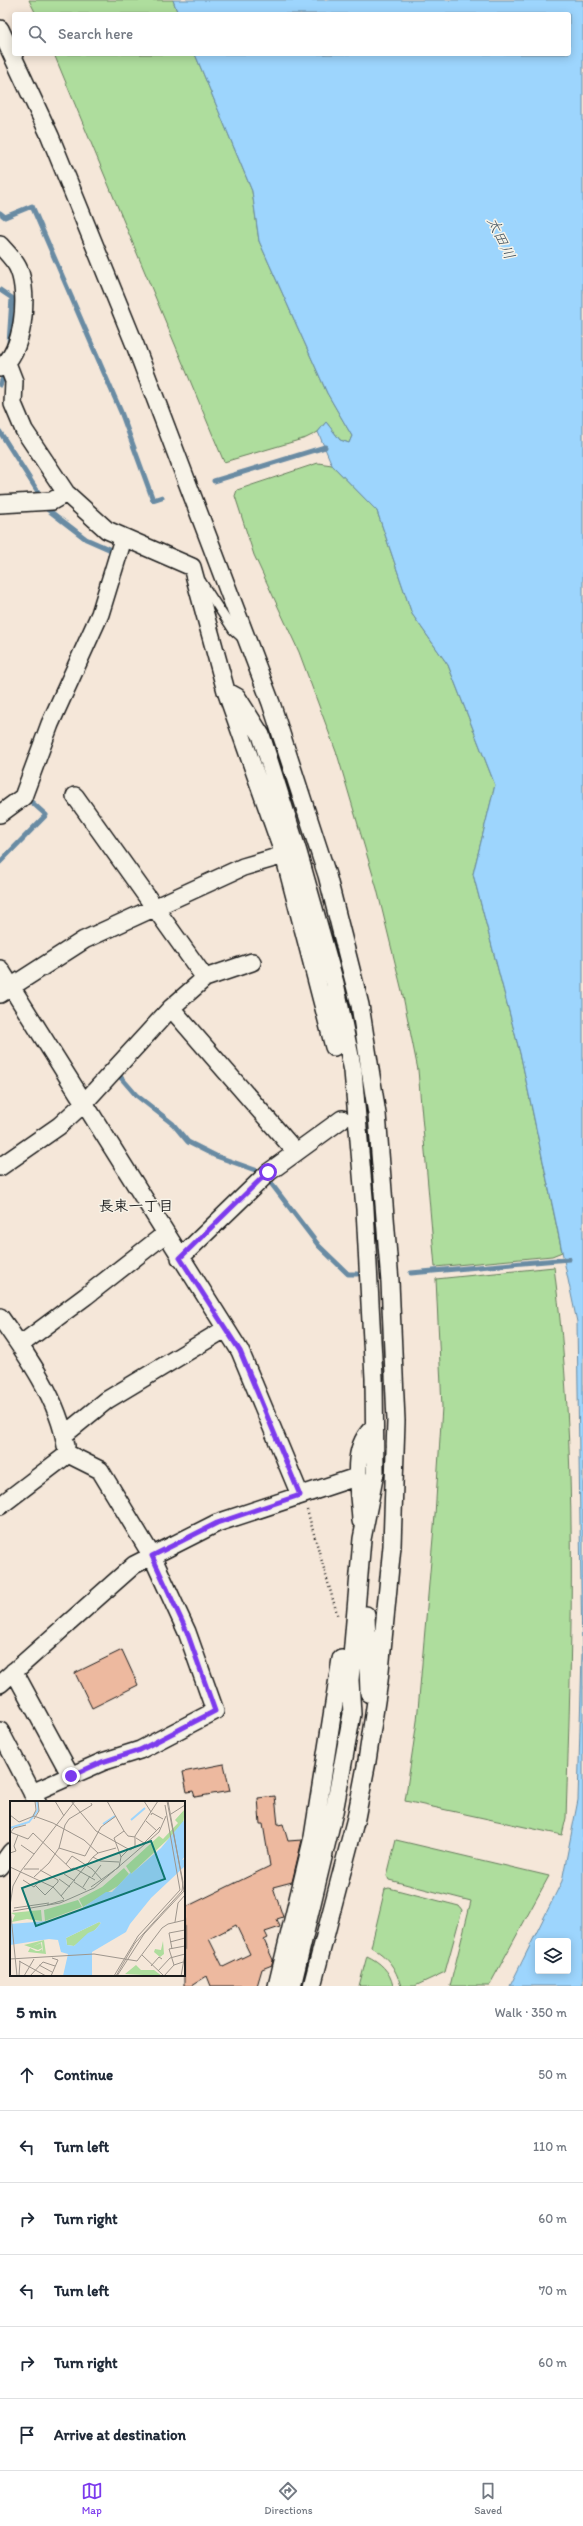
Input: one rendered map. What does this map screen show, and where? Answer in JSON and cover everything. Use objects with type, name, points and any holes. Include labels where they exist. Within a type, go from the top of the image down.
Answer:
[{"type":"street","points":[[0,29],[12,55]]},
{"type":"street","points":[[13,56],[50,136],[135,345],[271,703],[327,875],[360,1005],[377,1114],[390,1282],[396,1421],[392,1546],[372,1727],[356,1818],[312,1986]]},
{"type":"street","points":[[0,245],[19,269],[23,301],[20,338],[4,365],[14,381],[14,404],[24,430],[66,493],[107,530],[123,539],[192,567],[226,691],[284,855],[334,1047]]},
{"type":"street","points":[[0,504],[52,501],[66,493]]},
{"type":"street","points":[[0,814],[23,797],[50,724],[100,614],[123,539]]},
{"type":"street","points":[[226,691],[237,697],[261,735],[298,852],[336,983],[353,1071],[365,1209],[375,1472],[362,1539],[350,1680],[352,1714],[334,1812],[292,1986]]},
{"type":"street","points":[[75,796],[205,978]]},
{"type":"street","points":[[6,991],[84,940],[243,867],[284,855]]},
{"type":"street","points":[[0,1167],[59,1126],[83,1104],[171,1008],[205,978],[252,962]]},
{"type":"street","points":[[0,969],[6,991],[83,1104],[240,1351],[301,1495]]},
{"type":"street","points":[[171,1008],[296,1152]]},
{"type":"street","points":[[180,1258],[268,1172],[342,1119]]},
{"type":"street","points":[[20,1345],[86,1296],[165,1234]]},
{"type":"street","points":[[0,1317],[20,1345],[49,1397],[64,1435],[68,1454]]},
{"type":"street","points":[[64,1435],[108,1400],[226,1329]]},
{"type":"street","points":[[372,1727],[362,1539],[356,1477],[364,1436],[374,1427]]},
{"type":"street","points":[[0,1506],[68,1454]]},
{"type":"street","points":[[0,1731],[35,1797],[71,1776],[102,1762],[140,1750],[215,1711],[187,1632],[152,1556],[100,1470],[68,1454]]},
{"type":"street","points":[[0,1684],[134,1565],[217,1523],[356,1477]]},
{"type":"street","points":[[277,1986],[313,1837],[327,1755],[342,1627]]},
{"type":"street","points":[[14,1672],[71,1776]]},
{"type":"street","points":[[334,1812],[327,1755],[352,1714]]},
{"type":"street","points":[[0,1867],[10,1853]]},
{"type":"lane","points":[[192,567],[233,630],[249,643]]},
{"type":"path","points":[[301,1495],[342,1627]]},
{"type":"green space","points":[[29,0],[173,0],[177,12],[35,12]]},
{"type":"green space","points":[[55,56],[196,56],[252,191],[259,241],[327,393],[352,436],[349,443],[340,440],[326,422],[318,432],[306,438],[224,462]]},
{"type":"green space","points":[[318,463],[332,465],[377,511],[412,614],[448,665],[495,785],[473,874],[521,1057],[562,1252],[552,1256],[435,1267],[418,1070],[402,991],[377,889],[338,757],[299,652],[254,555],[235,496],[237,490]]},
{"type":"green space","points":[[554,1267],[562,1336],[567,1405],[571,1542],[570,1680],[566,1818],[562,1835],[405,1801],[417,1721],[435,1515],[442,1407],[436,1279]]},
{"type":"green space","points":[[396,1840],[549,1876],[489,1986],[450,1986],[471,1901],[389,1880],[387,1876]]},
{"type":"green space","points":[[389,1888],[459,1906],[462,1910],[445,1972],[415,1986],[401,1986],[390,1963],[371,1947],[385,1889]]},
{"type":"green space","points":[[367,1956],[376,1961],[387,1971],[393,1986],[359,1986]]},
{"type":"water","name":"太田川","points":[[173,0],[583,0],[583,1986],[510,1986],[562,1881],[578,1800],[582,1654],[577,1322],[521,1057],[473,874],[495,785],[448,665],[412,614],[377,511],[332,465],[318,432],[326,422],[340,440],[349,443],[352,436],[327,393],[259,241],[252,191],[196,56],[571,56],[571,12],[177,12]]},
{"type":"building","points":[[122,1650],[138,1685],[92,1708],[75,1673]]},
{"type":"building","points":[[224,1764],[230,1791],[195,1797],[193,1791],[187,1792],[183,1772]]},
{"type":"building","points":[[275,1796],[278,1825],[283,1824],[288,1841],[302,1840],[292,1882],[273,1887],[283,1917],[277,1919],[280,1927],[265,1932],[268,1938],[264,1940],[273,1960],[272,1965],[262,1969],[257,1986],[211,1986],[207,1976],[191,1986],[184,1986],[185,1908],[270,1866],[263,1824],[260,1824],[258,1798]],"holes":[[[236,1925],[250,1954],[223,1967],[209,1939]]]},
{"type":"waterway","points":[[0,213],[5,217],[32,206],[121,412],[153,500],[162,497]]},
{"type":"waterway","points":[[0,290],[12,298],[9,344]]},
{"type":"waterway","points":[[0,385],[3,378]]},
{"type":"waterway","points":[[0,432],[40,495]]},
{"type":"waterway","points":[[214,481],[325,447]]},
{"type":"waterway","points":[[47,509],[86,539],[111,550],[110,555]]},
{"type":"waterway","points":[[0,862],[46,815],[26,797]]},
{"type":"waterway","points":[[117,1073],[136,1095],[173,1124],[188,1142],[216,1156],[258,1171]]},
{"type":"waterway","points":[[267,1178],[319,1246],[348,1274],[357,1274]]},
{"type":"waterway","points":[[411,1273],[569,1259]]},
{"type":"district","name":"長束一丁目","points":[[136,1206]]},
{"type":"route","points":[[71,1776],[102,1762],[140,1750],[215,1711],[187,1632],[152,1556],[217,1523],[300,1495],[240,1351],[180,1258],[268,1172]]}]
